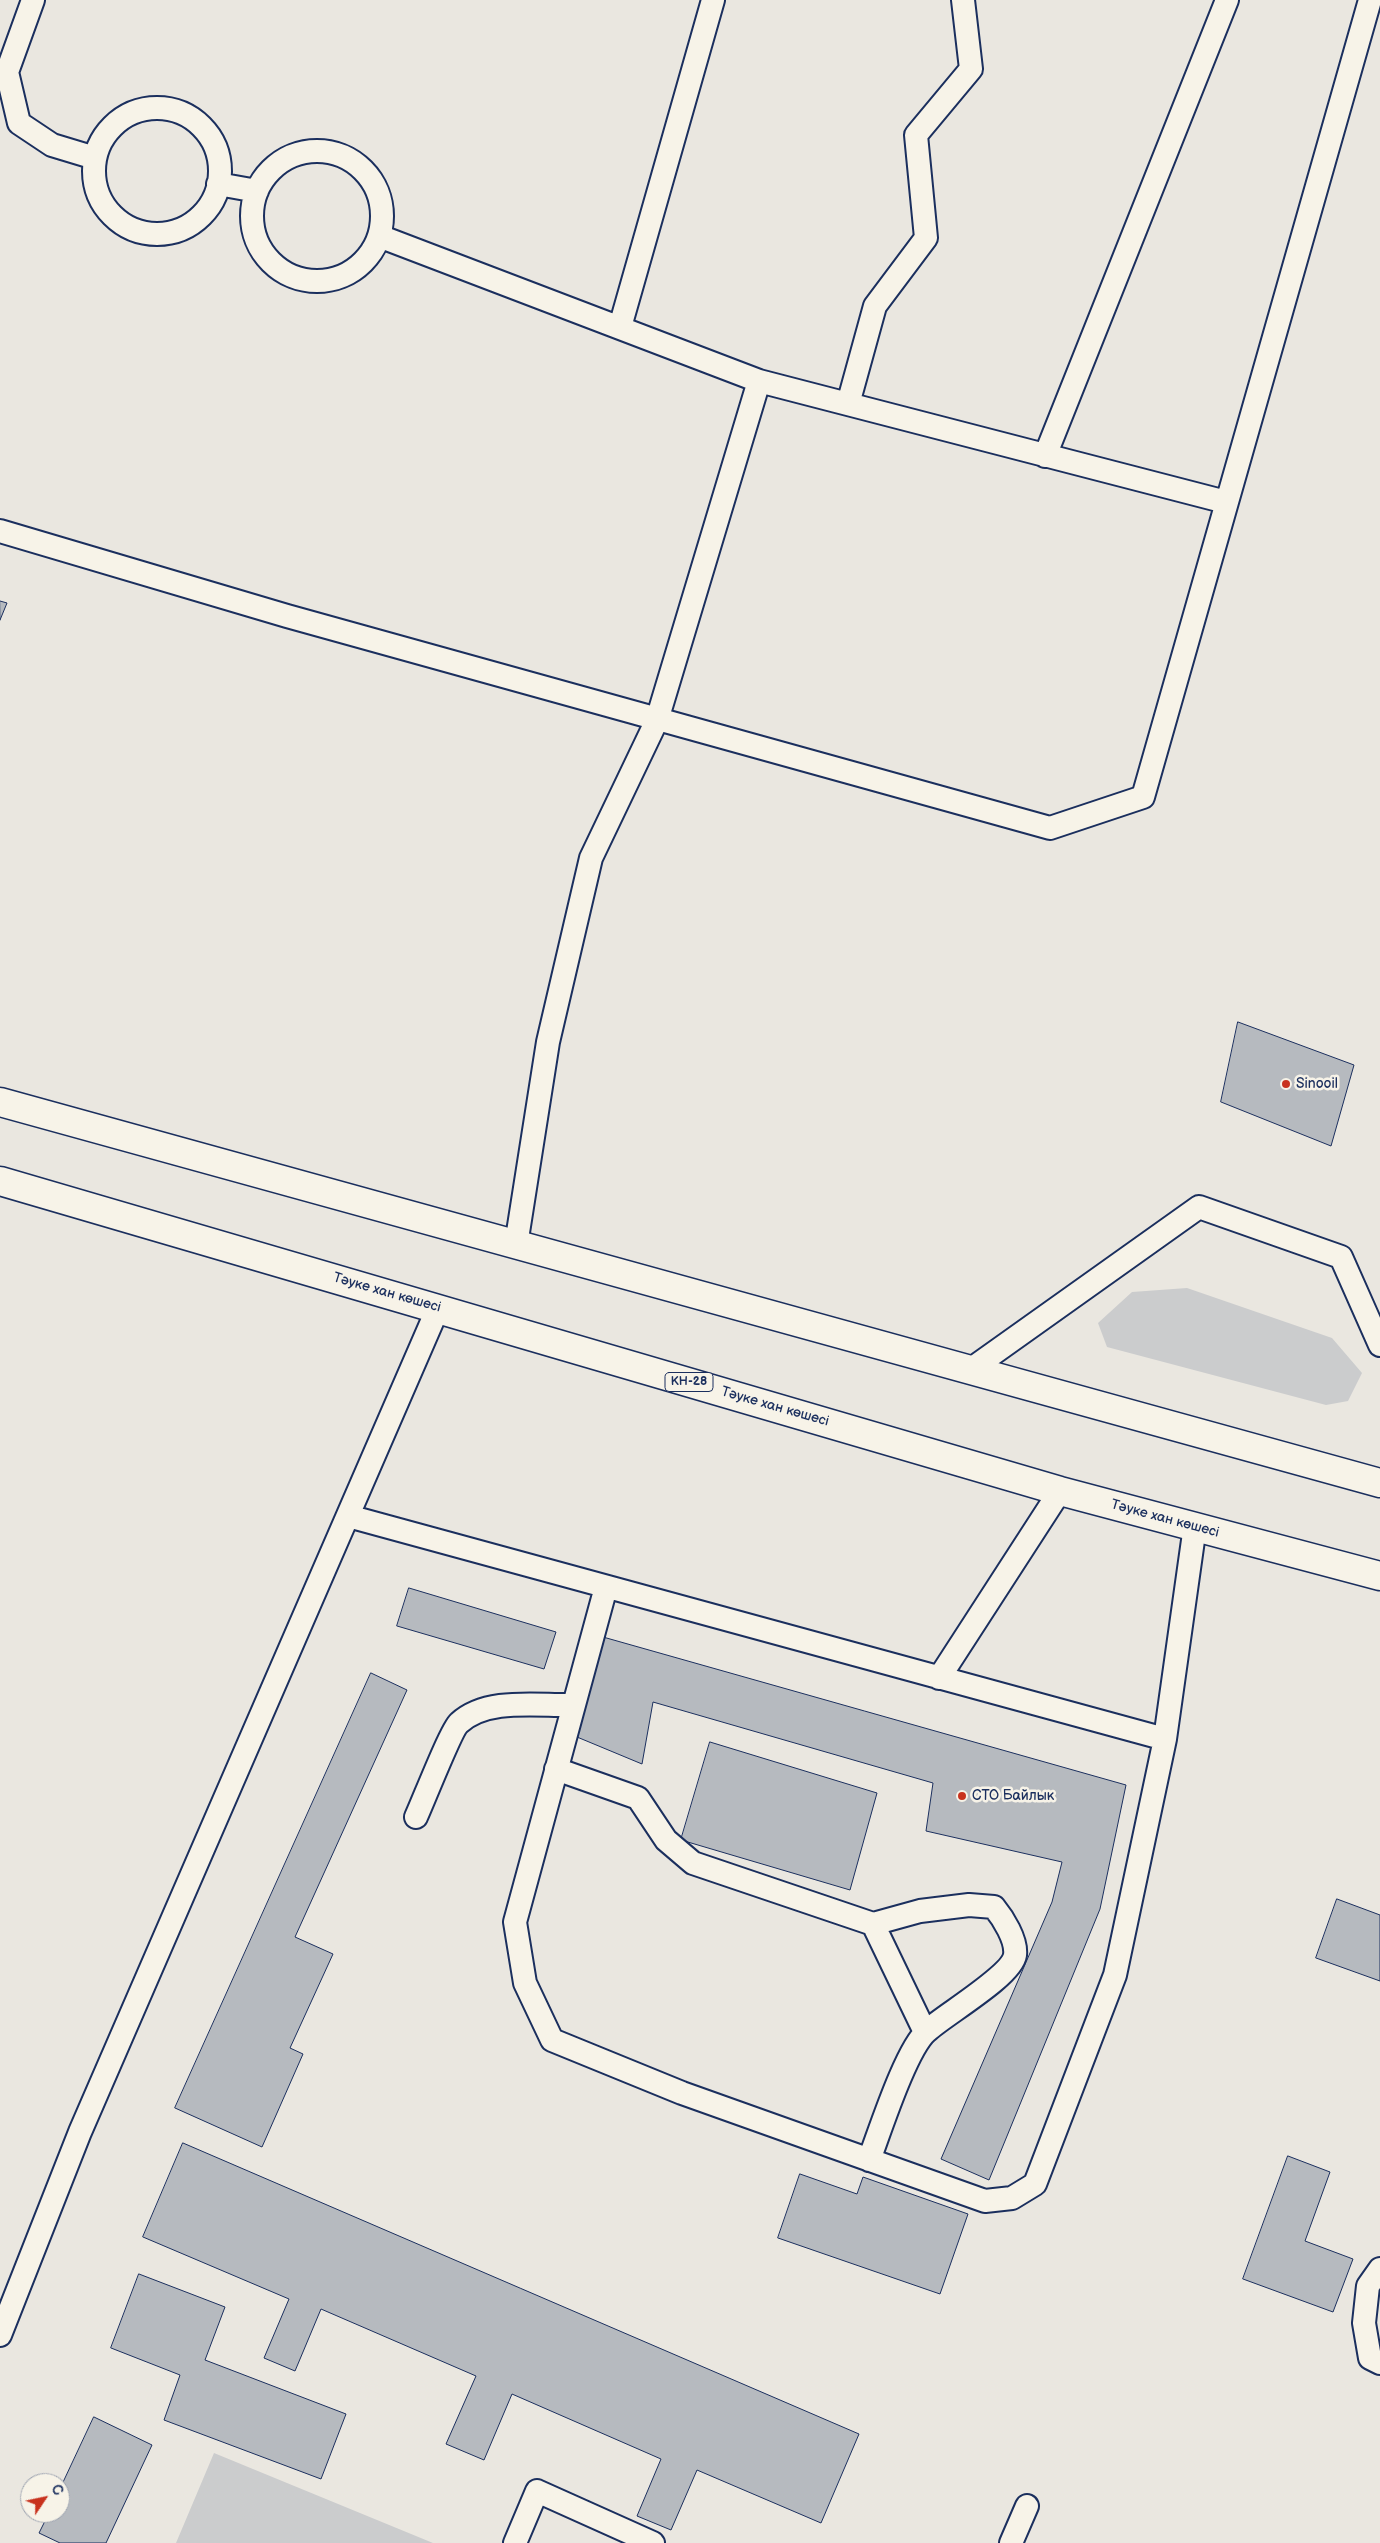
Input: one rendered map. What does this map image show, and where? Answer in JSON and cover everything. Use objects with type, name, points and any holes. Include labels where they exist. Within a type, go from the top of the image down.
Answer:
[{"type":"main road","points":[[0,1102],[1380,1483]]},
{"type":"main road","name":"Тәуке хан көшесі","points":[[0,1181],[1060,1491],[1380,1576]]},
{"type":"lane","points":[[33,0],[6,72],[19,123],[52,145],[95,158]]},
{"type":"lane","points":[[620,327],[713,0]]},
{"type":"lane","points":[[848,404],[875,306],[926,238],[916,135],[971,69],[963,0]]},
{"type":"lane","points":[[1045,456],[1228,0]]},
{"type":"lane","points":[[0,531],[288,616],[1050,828],[1143,797],[1370,0]]},
{"type":"lane","points":[[155,108],[176,110],[195,120],[209,136],[218,155],[220,175],[216,195],[205,212],[190,225],[170,233],[150,234],[131,228],[114,217],[101,200],[94,180],[95,158],[102,139],[116,122],[134,112],[155,108]]},
{"type":"lane","points":[[314,150],[334,153],[353,162],[368,176],[378,194],[382,216],[379,236],[368,256],[352,271],[332,279],[311,281],[289,276],[272,263],[259,245],[252,224],[253,202],[257,192],[261,181],[275,166],[293,155],[314,150]]},
{"type":"lane","points":[[218,184],[257,192]]},
{"type":"lane","points":[[379,236],[759,381],[1226,502]]},
{"type":"lane","points":[[516,1245],[548,1042],[591,858],[657,720],[759,381]]},
{"type":"lane","points":[[970,1370],[1199,1207],[1341,1257],[1380,1345]]},
{"type":"lane","points":[[0,2335],[80,2132],[438,1308]]},
{"type":"lane","points":[[939,1678],[1060,1491]]},
{"type":"lane","points":[[348,1516],[1165,1739]]},
{"type":"lane","points":[[606,1587],[515,1922],[525,1983],[552,2040],[682,2093],[985,2201],[1012,2198],[1035,2184],[1115,1975],[1165,1739],[1195,1526]]},
{"type":"lane","points":[[416,1817],[458,1724],[475,1713],[496,1706],[574,1705]]},
{"type":"lane","points":[[556,1769],[638,1798],[666,1840],[693,1863],[873,1924],[920,1911],[969,1905],[994,1907],[1007,1924],[1015,1955],[1007,1972],[925,2032],[906,2065],[869,2160]]},
{"type":"lane","points":[[873,1924],[925,2032]]},
{"type":"lane","points":[[1380,2269],[1368,2286],[1364,2323],[1370,2358],[1380,2363]]},
{"type":"lane","points":[[515,2543],[537,2491],[653,2543]]},
{"type":"lane","points":[[1011,2543],[1027,2506]]},
{"type":"shaded area","points":[[1187,1288],[1332,1338],[1362,1373],[1348,1401],[1326,1405],[1107,1347],[1098,1323],[1132,1292]]},
{"type":"shaded area","points":[[214,2453],[433,2543],[176,2543]]},
{"type":"building","points":[[0,601],[7,603],[0,620]]},
{"type":"building","name":"Sinooil","points":[[1238,1022],[1354,1065],[1331,1146],[1221,1102]]},
{"type":"building","points":[[409,1588],[556,1632],[544,1669],[397,1626]]},
{"type":"building","points":[[603,1637],[1126,1785],[1100,1909],[989,2180],[941,2159],[1052,1902],[1062,1862],[926,1831],[933,1783],[653,1702],[642,1764],[577,1737]]},
{"type":"building","points":[[371,1673],[407,1690],[295,1937],[333,1954],[290,2048],[303,2054],[262,2147],[175,2108]]},
{"type":"building","points":[[710,1742],[877,1793],[850,1890],[681,1840]]},
{"type":"building","points":[[1337,1899],[1380,1915],[1380,1981],[1316,1958]]},
{"type":"building","points":[[183,2143],[859,2434],[821,2523],[697,2470],[671,2530],[637,2516],[661,2459],[512,2394],[484,2460],[446,2444],[476,2376],[321,2309],[295,2371],[264,2358],[289,2299],[143,2237]]},
{"type":"building","points":[[1288,2156],[1330,2172],[1305,2241],[1353,2259],[1333,2312],[1243,2279]]},
{"type":"building","points":[[800,2174],[857,2194],[863,2177],[968,2214],[940,2294],[778,2238]]},
{"type":"building","points":[[139,2274],[225,2307],[205,2360],[346,2414],[321,2479],[164,2420],[180,2375],[111,2348]]},
{"type":"building","points":[[94,2417],[152,2445],[106,2543],[60,2543],[39,2533],[44,2523],[70,2523],[70,2473],[68,2473]]},
{"type":"place","name":"Sinooil","points":[[1286,1084]]},
{"type":"place","name":"СТО Байлык","points":[[962,1796]]}]
